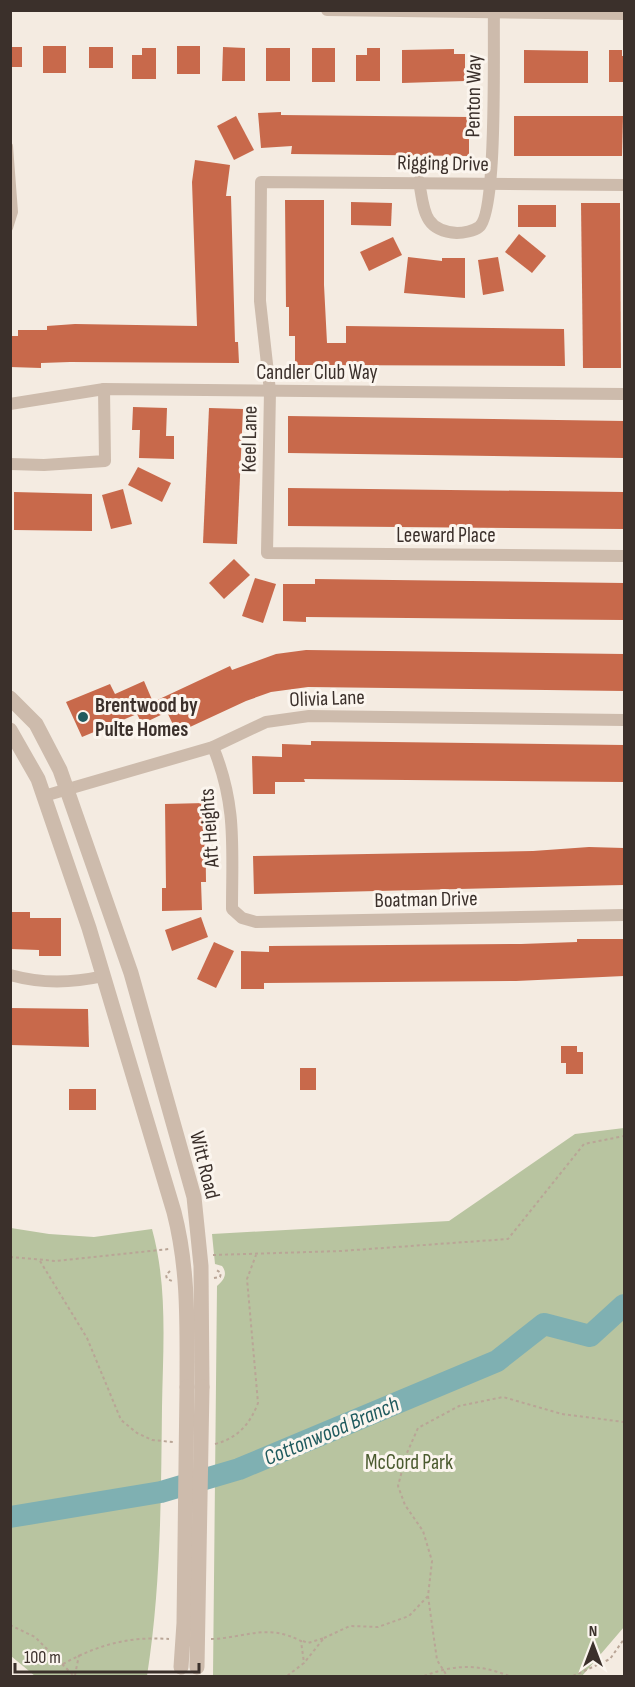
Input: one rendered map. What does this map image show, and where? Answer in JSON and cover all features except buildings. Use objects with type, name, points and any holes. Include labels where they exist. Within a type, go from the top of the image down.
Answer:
[{"type":"street","points":[[327,10],[624,14]]},
{"type":"street","name":"Penton Way","points":[[419,181],[424,212],[431,225],[442,231],[463,233],[479,227],[487,214],[491,183],[494,11]]},
{"type":"street","name":"Rigging Drive","points":[[261,182],[419,181],[624,185]]},
{"type":"street","name":"Keel Lane","points":[[261,182],[260,301],[270,391],[267,553]]},
{"type":"street","points":[[10,464],[44,465],[105,461],[105,389]]},
{"type":"street","name":"Candler Club Way","points":[[10,404],[105,389],[624,394]]},
{"type":"street","name":"Leeward Place","points":[[267,553],[624,556]]},
{"type":"street","name":"Witt Road","points":[[10,699],[36,724],[67,788],[129,968],[194,1197],[201,1266],[180,1672]]},
{"type":"street","name":"Olivia Lane","points":[[44,796],[213,747],[266,722],[309,716],[624,720]]},
{"type":"street","name":"Witt Road","points":[[10,730],[38,779],[44,796],[104,976],[159,1157],[181,1239],[195,1387],[196,1672]]},
{"type":"street","name":"Aft Heights","points":[[213,747],[226,779],[231,809],[232,909]]},
{"type":"street","name":"Boatman Drive","points":[[232,909],[242,918],[256,922],[624,915]]},
{"type":"street","points":[[10,975],[33,981],[72,983],[129,968]]},
{"type":"lane","points":[[10,146],[15,212],[10,228]]},
{"type":"path","points":[[210,1255],[256,1255],[508,1239],[584,1144],[624,1136]]},
{"type":"path","points":[[10,1257],[40,1262],[175,1249]]},
{"type":"path","points":[[206,1445],[217,1444],[238,1433],[251,1422],[258,1403],[247,1279],[256,1255]]},
{"type":"path","points":[[40,1262],[87,1338],[122,1420],[145,1437],[176,1443]]},
{"type":"path","points":[[212,1269],[221,1273],[220,1277],[212,1279]]},
{"type":"path","points":[[447,1677],[437,1660],[428,1596],[432,1561],[423,1531],[405,1505],[398,1486],[406,1455],[418,1428],[459,1406],[503,1397],[562,1414],[624,1422]]},
{"type":"path","points":[[301,1641],[309,1643],[350,1626],[378,1627],[409,1616],[428,1596]]},
{"type":"path","points":[[10,1624],[35,1637],[74,1677]]},
{"type":"path","points":[[304,1663],[324,1638]]},
{"type":"path","points":[[573,1677],[610,1659],[624,1639]]},
{"type":"path","points":[[63,1664],[80,1655],[74,1677]]},
{"type":"path","points":[[424,1677],[453,1666],[493,1670],[509,1677]]},
{"type":"green space","name":"McCord Park","points":[[624,1128],[624,1627],[582,1676],[213,1676],[217,1286],[225,1274],[222,1266],[215,1264],[212,1234],[449,1221],[575,1134]]},
{"type":"green space","points":[[11,1228],[49,1234],[94,1237],[152,1229],[160,1273],[163,1340],[159,1542],[152,1643],[147,1676],[35,1676],[11,1656]]},
{"type":"waterway","name":"Cottonwood Branch","points":[[10,1517],[161,1492],[239,1469],[497,1361],[544,1324],[590,1336],[624,1305]]},
{"type":"place","name":"Brentwood by Pulte Homes","points":[[83,717]]}]
